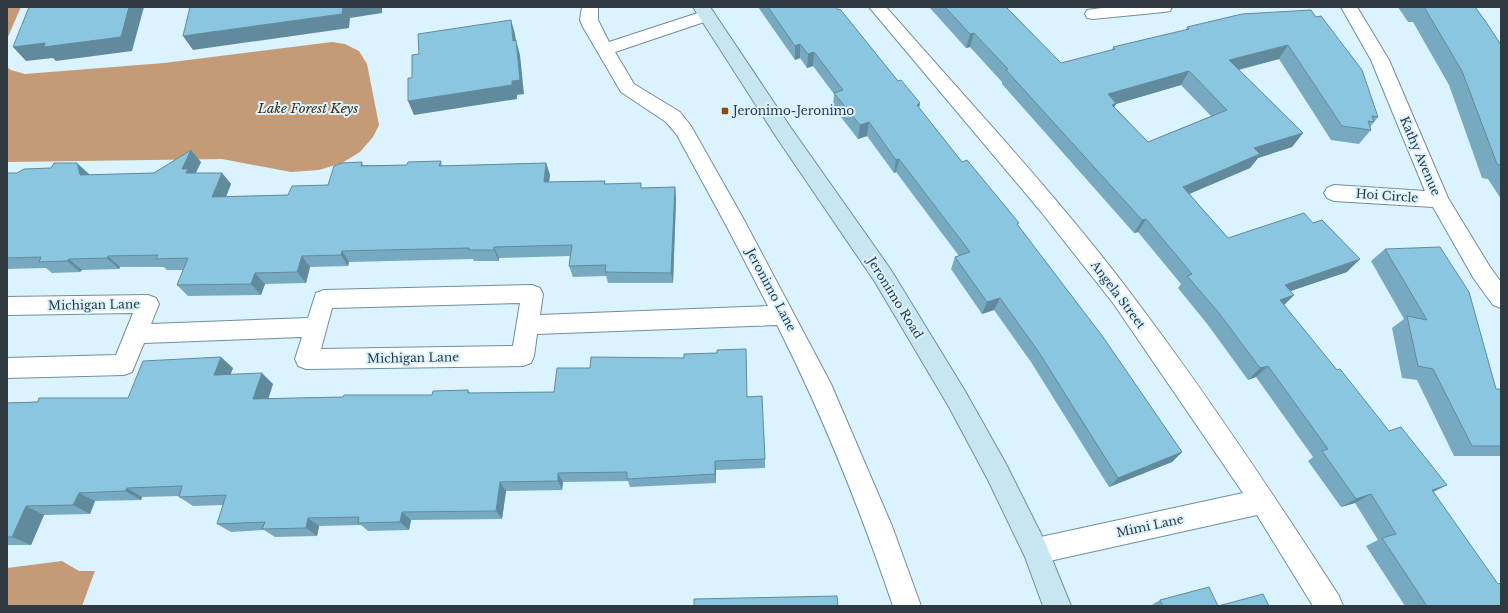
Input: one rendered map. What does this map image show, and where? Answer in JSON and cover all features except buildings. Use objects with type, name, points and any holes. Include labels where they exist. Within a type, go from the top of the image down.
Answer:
[{"type":"main road","name":"Jeronimo Road","points":[[704,11],[784,133],[883,276],[957,399],[997,472],[1036,551],[1057,606]]},
{"type":"street","name":"Jeronimo Lane","points":[[590,7],[589,20],[604,50],[627,88],[673,117],[684,131],[784,315],[819,384],[853,463],[879,526],[907,606]]},
{"type":"street","name":"Angela Street","points":[[877,7],[1049,207],[1121,298],[1198,405],[1264,501],[1329,606]]},
{"type":"street","points":[[1093,14],[1164,7]]},
{"type":"street","name":"Kathy Avenue","points":[[1349,7],[1380,60],[1439,200],[1482,274],[1501,300]]},
{"type":"street","points":[[604,50],[704,11]]},
{"type":"street","name":"Hoi Circle","points":[[1334,193],[1439,200]]},
{"type":"street","name":"Michigan Lane","points":[[532,294],[527,325],[523,356],[306,360],[324,299],[532,294]]},
{"type":"street","name":"Michigan Lane","points":[[7,306],[148,304],[124,365],[7,368]]},
{"type":"street","points":[[527,325],[784,315]]},
{"type":"street","points":[[136,334],[316,327]]},
{"type":"street","name":"Mimi Lane","points":[[1036,551],[1264,501]]},
{"type":"water","points":[[7,7],[21,7],[7,39]]},
{"type":"water","name":"Lake Forest Keys","points":[[332,42],[345,44],[359,51],[367,64],[379,125],[373,137],[360,152],[342,163],[319,170],[291,172],[222,159],[7,162],[7,67],[11,70],[25,74],[164,63]]},
{"type":"water","points":[[62,561],[79,571],[95,571],[82,606],[7,606],[7,568]]},
{"type":"place","name":"Jeronimo-Jeronimo","points":[[725,111]]}]
